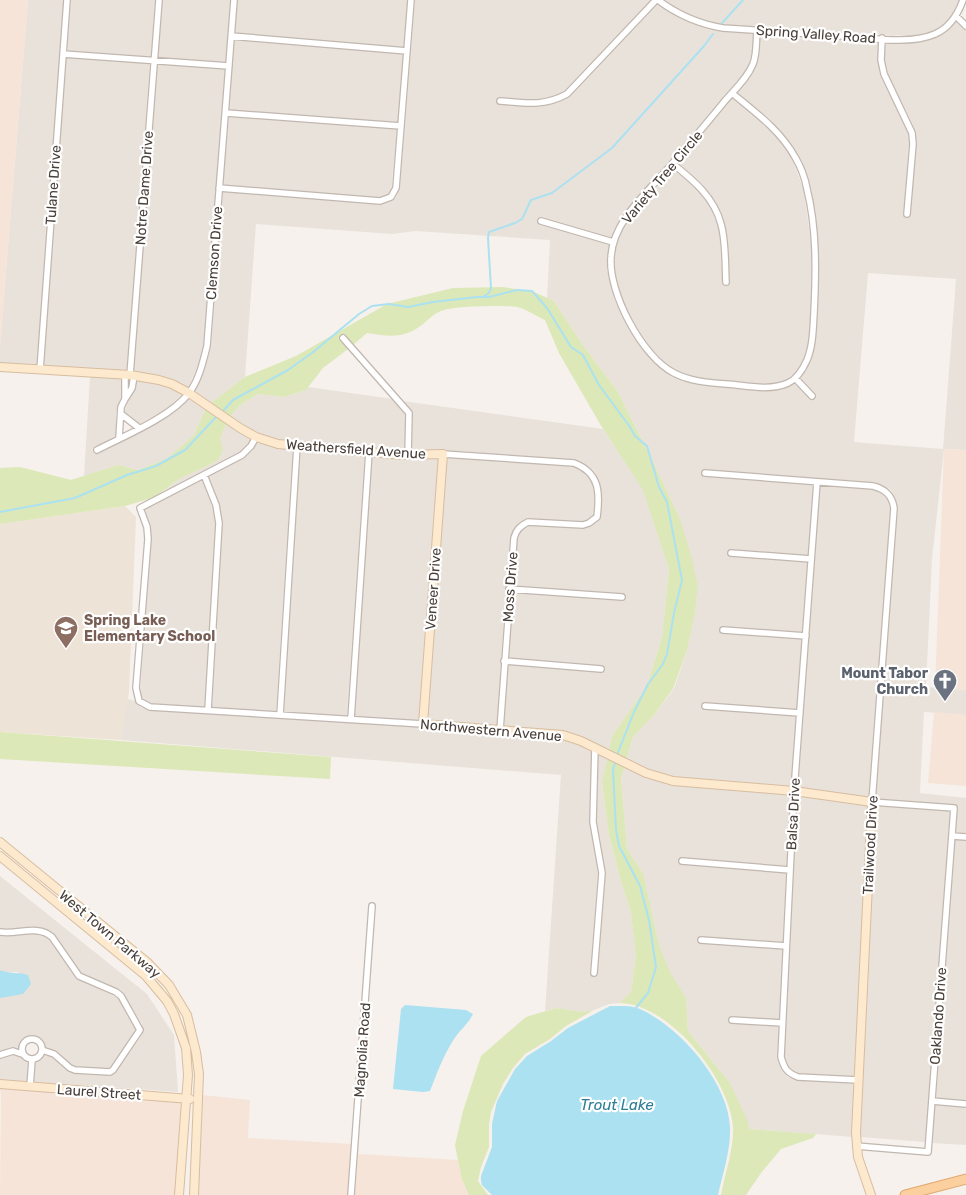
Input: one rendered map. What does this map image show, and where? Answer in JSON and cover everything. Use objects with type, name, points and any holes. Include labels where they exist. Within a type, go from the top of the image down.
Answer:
[{"type":"main road","points":[[905,1195],[966,1179]]},
{"type":"street","name":"Tulane Drive","points":[[40,370],[67,0]]},
{"type":"street","name":"Notre Dame Drive","points":[[119,438],[121,414],[130,375],[159,0]]},
{"type":"street","name":"Clemson Drive","points":[[97,450],[177,406],[189,393],[202,364],[207,346],[234,0]]},
{"type":"street","points":[[220,188],[380,201],[391,197],[396,188],[411,0]]},
{"type":"street","points":[[500,100],[539,104],[558,99],[567,94],[657,0]]},
{"type":"street","name":"Spring Valley Road","points":[[657,0],[671,10],[706,25],[723,28],[882,38],[923,38],[942,30],[956,16],[963,0]]},
{"type":"street","points":[[956,16],[966,26]]},
{"type":"street","name":"Variety Tree Circle","points":[[757,30],[756,52],[753,64],[745,78],[622,224],[613,242],[611,270],[618,300],[635,331],[651,354],[673,373],[702,382],[761,387],[788,383],[794,378]]},
{"type":"street","points":[[231,36],[407,51]]},
{"type":"street","points":[[882,38],[881,60],[884,74],[912,134],[913,144],[907,214]]},
{"type":"street","points":[[63,54],[229,66]]},
{"type":"street","points":[[732,93],[766,121],[784,139],[796,159],[808,190],[816,274],[812,341],[807,360],[800,374],[794,378],[812,396]]},
{"type":"street","points":[[226,113],[401,126]]},
{"type":"street","points":[[672,164],[699,186],[717,211],[722,225],[726,282]]},
{"type":"street","points":[[541,221],[613,242]]},
{"type":"street","points":[[343,338],[409,412],[408,455]]},
{"type":"street","name":"Weathersfield Avenue","points":[[0,367],[130,375],[159,380],[189,393],[256,437],[278,444],[408,455],[443,454],[574,463],[591,472],[596,482],[597,517]]},
{"type":"street","points":[[121,414],[139,428]]},
{"type":"street","points":[[208,710],[219,523],[216,505],[204,475],[247,452],[256,437]]},
{"type":"street","points":[[280,715],[297,446]]},
{"type":"street","points":[[351,719],[369,452]]},
{"type":"street","name":"Veneer Drive","points":[[423,724],[443,454]]},
{"type":"street","points":[[705,474],[817,482]]},
{"type":"street","name":"Northwestern Avenue","points":[[204,475],[140,508],[147,527],[148,540],[136,688],[139,701],[150,707],[351,719],[563,735],[595,747],[646,773],[673,781],[794,791],[872,802],[954,808]]},
{"type":"street","name":"Trailwood Drive","points":[[817,482],[882,488],[889,494],[894,508],[872,802],[858,1080],[856,1146],[862,1171],[871,1195]]},
{"type":"street","name":"Balsa Drive","points":[[817,482],[794,791],[781,1057],[783,1066],[789,1074],[798,1077],[858,1080]]},
{"type":"street","name":"Moss Drive","points":[[500,730],[509,589],[516,532],[528,522],[583,525],[597,517]]},
{"type":"street","points":[[732,553],[811,559]]},
{"type":"street","points":[[509,589],[622,597]]},
{"type":"street","points":[[723,630],[806,636]]},
{"type":"street","points":[[504,661],[601,669]]},
{"type":"street","points":[[705,706],[800,713]]},
{"type":"street","points":[[594,973],[602,873],[593,822],[595,747]]},
{"type":"street","name":"Oaklando Drive","points":[[856,1146],[928,1152],[954,808]]},
{"type":"street","points":[[952,836],[966,837]]},
{"type":"street","name":"West Town Parkway","points":[[0,842],[147,962],[169,985],[187,1015],[196,1052],[198,1074],[194,1195]]},
{"type":"street","name":"West Town Parkway","points":[[0,856],[146,976],[167,1001],[174,1014],[186,1048],[188,1074],[179,1195]]},
{"type":"street","points":[[682,861],[790,870]]},
{"type":"street","name":"Magnolia Road","points":[[351,1195],[372,906]]},
{"type":"street","points":[[0,932],[34,931],[48,933],[79,976],[121,996],[140,1030],[110,1072],[75,1070],[54,1054],[42,1050]]},
{"type":"street","points":[[701,940],[786,946]]},
{"type":"street","points":[[732,1020],[782,1023]]},
{"type":"street","points":[[0,1055],[13,1051],[32,1060],[40,1055],[41,1045],[32,1039],[27,1040],[21,1049],[22,1054]]},
{"type":"street","points":[[30,1086],[32,1060]]},
{"type":"street","name":"Laurel Street","points":[[0,1084],[198,1099]]},
{"type":"street","points":[[932,1102],[966,1104]]},
{"type":"shaded area","points":[[0,0],[28,0],[0,346]]},
{"type":"shaded area","points":[[28,0],[64,0],[37,366],[0,364]]},
{"type":"shaded area","points":[[71,0],[155,0],[151,57],[67,51]]},
{"type":"shaded area","points":[[162,0],[230,0],[226,63],[158,58]]},
{"type":"shaded area","points":[[237,0],[408,0],[404,48],[235,34]]},
{"type":"shaded area","points":[[415,0],[651,0],[565,92],[556,97],[538,101],[497,97],[497,103],[539,107],[559,102],[569,97],[657,3],[669,12],[705,28],[725,32],[754,33],[750,63],[742,76],[631,206],[611,238],[539,217],[537,223],[609,244],[607,270],[615,301],[644,350],[653,361],[671,376],[686,382],[702,385],[761,390],[777,389],[789,386],[794,382],[812,400],[817,396],[799,378],[810,361],[815,341],[819,274],[811,189],[806,173],[790,143],[769,119],[736,93],[748,80],[756,65],[760,34],[879,41],[878,60],[880,75],[909,134],[904,216],[910,217],[916,144],[915,133],[912,123],[887,73],[884,60],[885,41],[925,40],[944,33],[956,21],[966,30],[966,450],[944,449],[932,559],[926,687],[966,690],[966,715],[924,712],[920,793],[966,798],[966,834],[955,834],[957,805],[876,799],[897,508],[891,490],[873,483],[702,471],[702,476],[813,484],[808,556],[728,550],[728,556],[808,562],[802,633],[720,627],[720,633],[802,639],[797,710],[701,703],[701,709],[797,715],[791,788],[674,778],[648,770],[626,760],[633,737],[654,715],[674,689],[687,650],[695,613],[698,586],[680,519],[618,392],[583,345],[554,301],[547,298],[550,240],[415,231],[392,234],[256,224],[245,377],[211,403],[193,392],[206,365],[211,347],[223,191],[380,204],[396,198],[400,188]],"holes":[[[868,273],[956,279],[943,449],[854,442]]]},
{"type":"shaded area","points":[[663,0],[960,0],[953,15],[940,28],[923,35],[912,36],[707,23],[673,7]]},
{"type":"shaded area","points":[[234,40],[404,54],[398,123],[229,110]]},
{"type":"shaded area","points":[[66,57],[150,63],[127,372],[43,367]]},
{"type":"shaded area","points":[[157,64],[225,69],[204,346],[188,388],[133,373]]},
{"type":"shaded area","points":[[732,98],[764,123],[785,146],[793,160],[804,191],[812,250],[813,274],[809,341],[804,359],[797,372],[787,380],[775,383],[761,384],[703,379],[675,371],[650,347],[638,330],[621,299],[614,270],[616,243],[625,226],[673,168],[697,188],[714,212],[719,226],[723,285],[729,285],[725,225],[720,210],[702,184],[677,163]]},
{"type":"shaded area","points":[[229,116],[397,129],[391,193],[380,198],[223,185]]},
{"type":"shaded area","points":[[90,376],[122,378],[121,398],[116,413],[116,436],[92,449],[96,454],[167,417],[190,397],[206,408],[194,435],[166,459],[138,470],[118,465],[84,476]]},
{"type":"shaded area","points":[[137,379],[171,387],[184,393],[163,412],[139,424],[124,413],[128,400],[135,389]]},
{"type":"shaded area","points":[[308,387],[393,399],[405,413],[405,452],[278,441],[257,434],[230,417],[239,406],[258,394],[284,397],[306,390]]},
{"type":"shaded area","points":[[403,401],[603,429],[644,490],[669,569],[662,637],[647,686],[612,736],[609,751],[598,745],[504,727],[508,664],[604,672],[604,666],[508,658],[513,592],[625,600],[625,594],[513,586],[517,539],[523,528],[529,525],[537,525],[583,528],[600,520],[602,502],[599,482],[594,471],[574,460],[460,451],[412,452],[412,413]]},
{"type":"shaded area","points":[[227,422],[251,438],[245,449],[160,494],[179,479],[217,461],[220,439]]},
{"type":"shaded area","points":[[258,441],[293,449],[276,712],[212,707],[222,524],[219,504],[208,476],[250,453]]},
{"type":"shaded area","points":[[944,449],[966,450],[966,690],[935,688]]},
{"type":"shaded area","points":[[300,450],[365,455],[347,716],[283,712]]},
{"type":"shaded area","points":[[372,456],[439,457],[420,721],[354,717]]},
{"type":"shaded area","points":[[446,457],[574,466],[588,474],[593,483],[595,502],[593,515],[587,521],[575,523],[527,519],[518,524],[510,538],[497,727],[426,721]]},
{"type":"shaded area","points":[[202,480],[212,506],[216,524],[205,707],[151,704],[142,700],[140,695],[151,540],[145,509]]},
{"type":"shaded area","points":[[820,485],[881,491],[886,496],[891,508],[869,798],[798,789]]},
{"type":"shaded area","name":"Spring Lake Elementary School","points":[[125,506],[136,517],[129,692],[121,740],[0,732],[0,524]]},
{"type":"shaded area","points":[[127,699],[135,701],[142,708],[150,710],[562,738],[592,749],[590,822],[598,873],[590,975],[596,976],[605,873],[596,822],[598,752],[608,757],[602,784],[609,835],[631,913],[636,956],[631,992],[619,1003],[609,1004],[594,1010],[583,1012],[556,1008],[545,1011],[561,775],[121,740]]},
{"type":"shaded area","points":[[934,712],[966,715],[966,786],[928,783]]},
{"type":"shaded area","points":[[625,765],[645,775],[673,784],[791,794],[787,866],[679,858],[678,864],[786,872],[783,943],[698,937],[697,943],[783,949],[779,1020],[729,1017],[729,1022],[779,1026],[777,1058],[787,1077],[798,1080],[855,1083],[853,1137],[749,1129],[730,1083],[688,1031],[686,998],[671,975],[659,945],[643,873],[627,849],[621,779]]},
{"type":"shaded area","points":[[797,795],[869,805],[855,1077],[798,1074],[791,1072],[784,1057]]},
{"type":"shaded area","points":[[875,805],[950,811],[926,1142],[859,1137]]},
{"type":"shaded area","points":[[955,840],[966,840],[966,1101],[936,1099]]},
{"type":"shaded area","points":[[0,876],[147,994],[174,1035],[178,1092],[34,1082],[35,1062],[39,1061],[44,1054],[52,1057],[67,1070],[74,1073],[112,1074],[142,1035],[143,1029],[142,1024],[123,994],[118,989],[81,974],[55,935],[50,931],[42,928],[0,929]]},
{"type":"shaded area","points":[[42,934],[50,939],[76,978],[118,998],[135,1026],[136,1032],[109,1069],[71,1066],[56,1052],[45,1048],[40,1039],[33,1036],[26,1037],[20,1041],[18,1050],[0,1052],[0,998],[19,972],[0,970],[0,935]]},
{"type":"shaded area","points":[[13,1055],[28,1062],[27,1082],[0,1080],[0,1058]]},
{"type":"shaded area","points":[[0,1087],[183,1101],[176,1195],[0,1195]]},
{"type":"shaded area","points":[[202,1095],[250,1100],[248,1138],[351,1144],[348,1195],[197,1195]]},
{"type":"shaded area","points":[[935,1105],[966,1107],[966,1145],[932,1143]]},
{"type":"shaded area","points":[[358,1154],[458,1160],[462,1180],[469,1195],[355,1195]]},
{"type":"green space","points":[[503,287],[534,292],[554,301],[583,345],[618,392],[680,519],[691,555],[698,586],[695,613],[687,650],[673,689],[654,715],[633,737],[626,760],[609,751],[612,736],[647,686],[662,637],[669,569],[643,490],[600,424],[559,353],[545,320],[517,307],[469,307],[440,311],[413,331],[400,335],[387,336],[367,333],[353,345],[343,334],[338,338],[348,349],[323,368],[306,390],[284,397],[258,394],[239,406],[230,417],[211,403],[245,377],[296,356],[387,304],[453,288]]},
{"type":"green space","points":[[206,408],[227,422],[220,439],[223,451],[217,461],[179,479],[155,497],[125,506],[0,524],[0,468],[20,467],[71,480],[118,465],[138,470],[166,459],[194,435]]},
{"type":"green space","points":[[0,732],[331,757],[330,779],[0,759]]},
{"type":"green space","points":[[608,757],[625,765],[621,779],[627,849],[643,873],[659,945],[671,974],[686,998],[688,1031],[730,1083],[748,1122],[749,1129],[816,1134],[813,1138],[781,1149],[746,1195],[721,1195],[731,1152],[733,1127],[729,1108],[721,1087],[709,1067],[694,1047],[657,1016],[638,1006],[619,1003],[631,992],[636,956],[631,913],[609,835],[602,783]]},
{"type":"green space","points":[[556,1008],[583,1012],[594,1010],[566,1026],[550,1039],[525,1054],[513,1068],[503,1084],[491,1112],[489,1147],[478,1181],[488,1195],[469,1195],[462,1180],[455,1145],[463,1111],[481,1056],[526,1017]]},
{"type":"water","points":[[0,970],[28,975],[31,984],[23,994],[0,998]]},
{"type":"water","points":[[405,1005],[466,1010],[473,1014],[450,1045],[430,1091],[393,1089],[401,1009]]},
{"type":"water","name":"Trout Lake","points":[[610,1006],[640,1009],[671,1029],[686,1042],[699,1058],[721,1092],[727,1110],[730,1135],[718,1195],[492,1195],[482,1185],[481,1176],[492,1147],[492,1124],[497,1101],[515,1069],[527,1056],[568,1028]]},
{"type":"waterway","points":[[722,23],[743,0]]},
{"type":"waterway","points":[[483,297],[489,293],[491,288],[489,232],[522,219],[531,200],[552,193],[612,148],[713,34]]},
{"type":"waterway","points":[[224,410],[233,400],[288,370],[312,353],[359,314],[372,306],[389,304],[408,307],[433,302],[489,297],[517,290],[532,291],[547,308],[571,347],[583,355],[599,385],[635,436],[647,446],[659,487],[667,502],[682,580],[667,654],[663,664],[648,684],[634,712],[617,755]]},
{"type":"waterway","points":[[0,512],[75,498],[127,475],[156,466],[185,450],[216,417]]},
{"type":"waterway","points":[[616,760],[613,769],[616,830],[619,846],[640,886],[649,920],[656,967],[648,993],[635,1009]]},
{"type":"place","name":"Spring Lake Elementary School","points":[[66,649]]},
{"type":"place","name":"Mount Tabor Church","points":[[945,702]]}]
